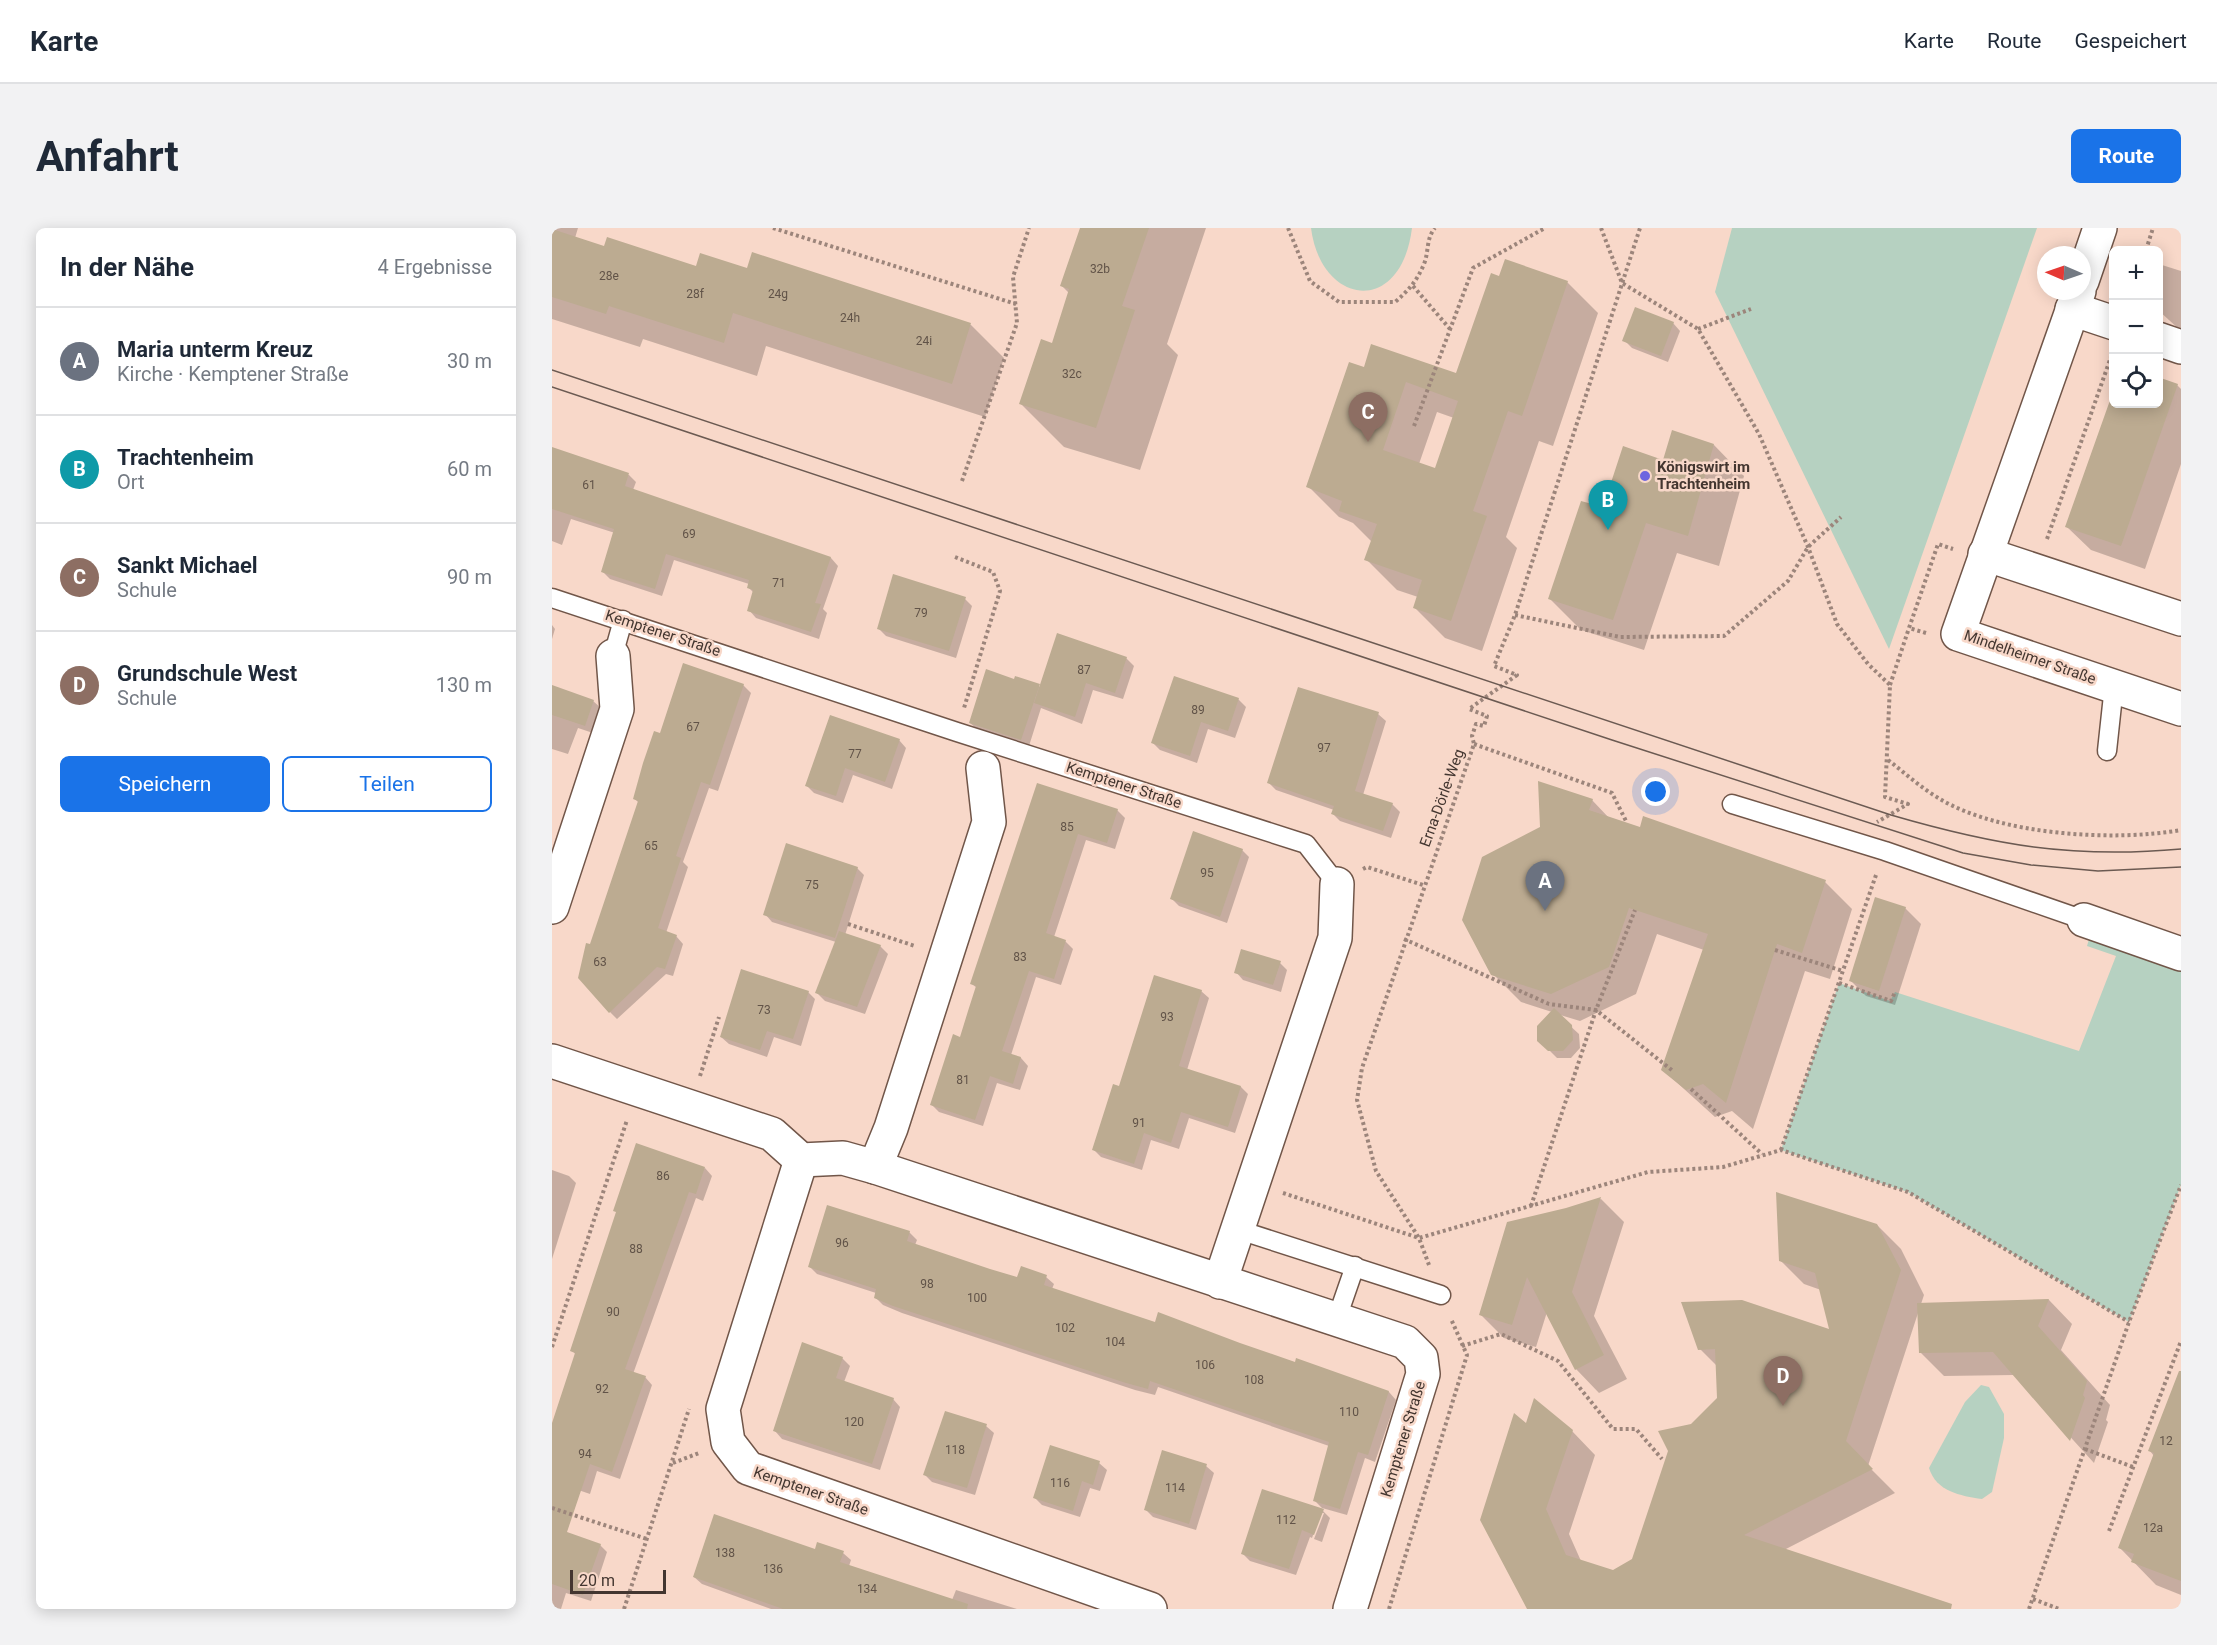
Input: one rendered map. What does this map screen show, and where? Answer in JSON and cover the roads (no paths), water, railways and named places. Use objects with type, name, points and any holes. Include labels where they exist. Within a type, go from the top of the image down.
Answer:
[{"type":"street","name":"Mindelheimer Straße","points":[[2091,255],[2100,228]]},
{"type":"street","name":"Mindelheimer Straße","points":[[2076,300],[1958,634],[2181,709]]},
{"type":"street","points":[[2085,300],[2109,319]]},
{"type":"street","points":[[2163,341],[2181,347]]},
{"type":"street","points":[[1984,556],[2181,619]]},
{"type":"street","points":[[552,907],[617,709],[613,656]]},
{"type":"street","points":[[875,1167],[891,1128],[989,822],[987,755]]},
{"type":"street","points":[[1220,1282],[1251,1182],[1335,938],[1337,884]]},
{"type":"street","points":[[2084,920],[2181,954]]},
{"type":"street","points":[[552,1061],[639,1088],[771,1134],[801,1160]]},
{"type":"street","name":"Kemptener Straße","points":[[1150,1609],[747,1468],[728,1442],[723,1409],[801,1160],[843,1158],[875,1167],[1405,1342],[1421,1358],[1423,1374],[1350,1609]]},
{"type":"lane","name":"Kemptener Straße","points":[[552,597],[957,732],[987,755],[1306,844],[1337,884]]},
{"type":"lane","points":[[613,656],[623,620]]},
{"type":"lane","points":[[2108,751],[2114,686]]},
{"type":"lane","points":[[1732,804],[1885,851],[2084,920]]},
{"type":"lane","points":[[1236,1229],[1441,1295]]},
{"type":"lane","points":[[1337,1318],[1355,1266]]},
{"type":"tram line","points":[[552,370],[1891,815],[1999,842],[2068,851],[2141,852],[2181,849]]},
{"type":"tram line","points":[[552,387],[1612,740],[1963,853],[2031,865],[2098,871],[2181,867]]},
{"type":"place","name":"Sankt Michael","points":[[1368,442]]},
{"type":"place","name":"Königswirt im Trachtenheim","points":[[1645,476]]},
{"type":"place","name":"Trachtenheim","points":[[1608,530]]},
{"type":"place","name":"Maria unterm Kreuz","points":[[1545,911]]},
{"type":"place","name":"Grundschule West","points":[[1783,1406]]}]
